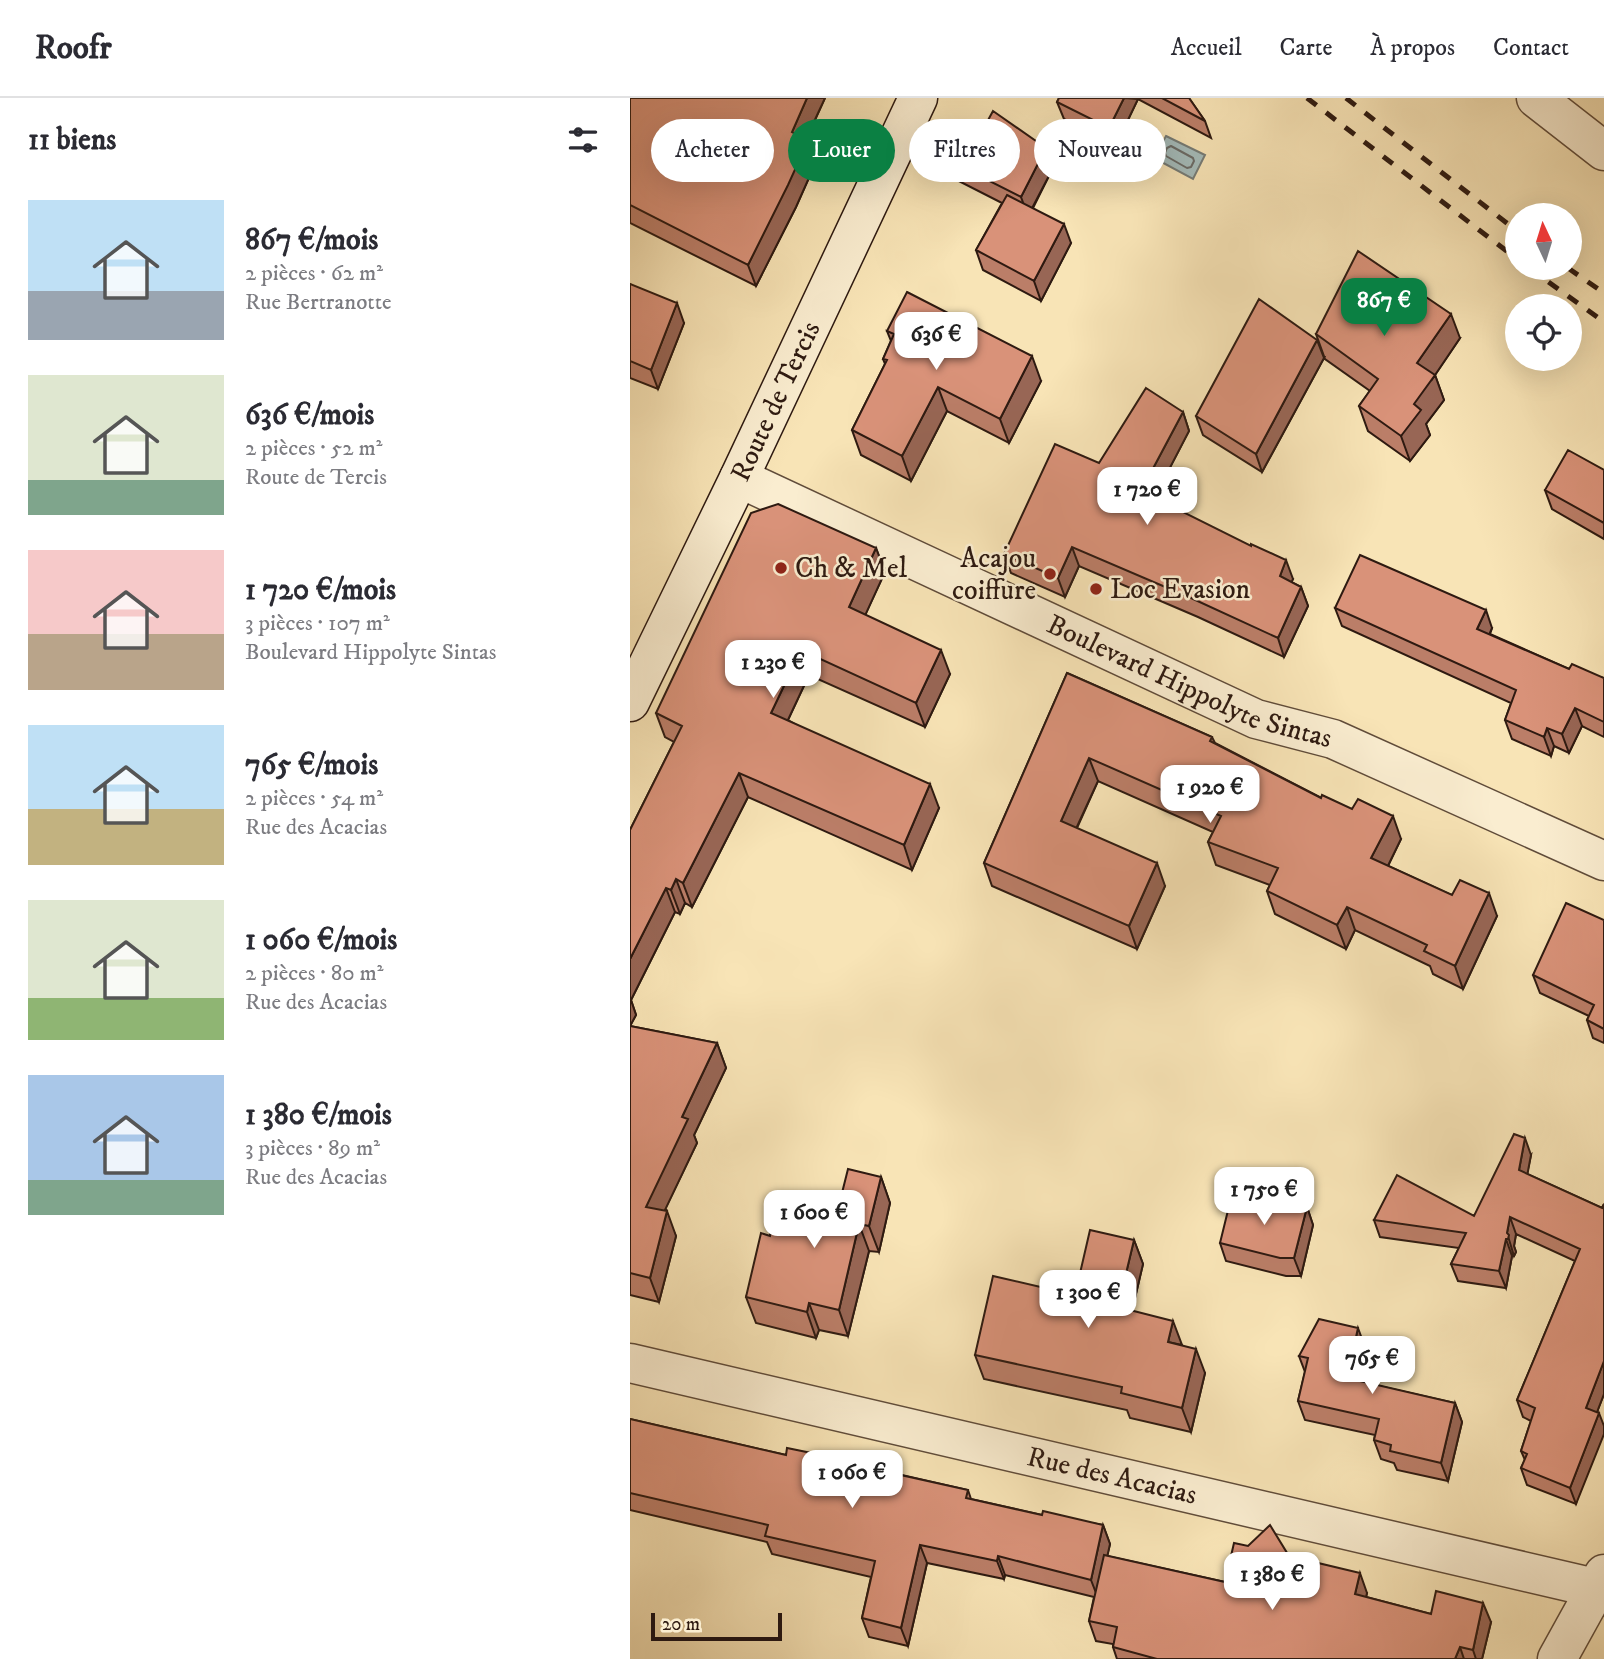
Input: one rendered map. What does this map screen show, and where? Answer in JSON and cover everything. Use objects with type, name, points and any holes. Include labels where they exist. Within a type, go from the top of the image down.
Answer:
[{"type":"street","name":"Route de Tercis","points":[[630,702],[918,98]]},
{"type":"street","points":[[1536,98],[1604,151]]},
{"type":"street","name":"Boulevard Hippolyte Sintas","points":[[739,478],[1256,719],[1333,739],[1604,861]]},
{"type":"street","name":"Rue des Acacias","points":[[630,1363],[1600,1581]]},
{"type":"street","points":[[1557,1659],[1600,1581]]},
{"type":"water","points":[[1166,136],[1205,155],[1193,179],[1166,164]]},
{"type":"building","points":[[630,98],[807,98],[798,119],[788,119],[789,182],[748,265],[630,205]]},
{"type":"building","points":[[1059,98],[1124,98],[1114,119],[1091,119],[1057,102]]},
{"type":"building","points":[[1162,98],[1189,98],[1205,121]]},
{"type":"building","points":[[993,111],[1004,119],[989,119]]},
{"type":"building","points":[[1020,130],[1034,140],[1034,172],[1021,197],[991,182],[1020,182]]},
{"type":"building","points":[[1007,195],[1064,224],[1034,281],[976,250]]},
{"type":"building","points":[[1358,251],[1451,314],[1417,363],[1435,375],[1414,404],[1421,410],[1401,436],[1359,406],[1378,379],[1316,334]]},
{"type":"building","points":[[630,284],[677,303],[651,370],[630,361]]},
{"type":"building","points":[[907,292],[1032,356],[1000,419],[938,387],[902,456],[852,430],[887,360],[883,359],[894,334],[887,331]]},
{"type":"building","points":[[1259,299],[1317,340],[1256,454],[1196,416]]},
{"type":"building","points":[[1146,388],[1183,412],[1141,491],[1251,546],[1286,560],[1280,576],[1301,587],[1278,638],[1072,547],[1058,578],[1004,554],[1055,444],[1099,463]]},
{"type":"building","points":[[1568,450],[1604,470],[1604,523],[1545,490]]},
{"type":"building","points":[[778,504],[876,548],[849,607],[941,650],[916,703],[801,650],[771,713],[930,784],[904,845],[739,773],[683,883],[676,879],[671,890],[666,888],[630,959],[630,830],[682,726],[656,713],[751,513]]},
{"type":"building","points":[[1360,555],[1486,610],[1477,629],[1569,669],[1572,664],[1604,678],[1604,722],[1575,708],[1562,734],[1547,728],[1544,737],[1505,720],[1516,690],[1335,608]]},
{"type":"building","points":[[1067,673],[1212,737],[1210,741],[1321,798],[1322,795],[1352,809],[1358,799],[1393,816],[1371,858],[1452,895],[1460,880],[1489,893],[1455,966],[1424,951],[1427,945],[1347,907],[1337,925],[1267,891],[1278,868],[1208,842],[1221,816],[1089,758],[1061,821],[1157,863],[1129,926],[984,863]]},
{"type":"building","points":[[1566,903],[1604,920],[1604,1029],[1587,1020],[1594,1005],[1533,975]]},
{"type":"building","points":[[630,1026],[717,1043],[682,1117],[688,1119],[646,1207],[667,1211],[650,1278],[630,1273]]},
{"type":"building","points":[[1514,1134],[1525,1138],[1519,1170],[1602,1208],[1604,1204],[1604,1361],[1586,1408],[1599,1413],[1570,1488],[1521,1468],[1527,1454],[1521,1451],[1535,1408],[1517,1400],[1580,1249],[1510,1217],[1507,1233],[1509,1235],[1499,1271],[1451,1264],[1466,1233],[1374,1220],[1397,1175],[1474,1216]]},
{"type":"building","points":[[848,1169],[881,1177],[869,1226],[859,1224],[839,1310],[809,1303],[807,1312],[746,1297],[761,1233],[770,1236],[772,1226],[797,1232],[804,1202],[838,1209]]},
{"type":"building","points":[[1232,1194],[1307,1207],[1294,1258],[1280,1258],[1220,1243]]},
{"type":"building","points":[[1090,1230],[1134,1240],[1118,1307],[1173,1321],[1168,1342],[1196,1349],[1182,1408],[1121,1393],[1122,1387],[975,1355],[993,1276],[1075,1295]]},
{"type":"building","points":[[1319,1319],[1358,1328],[1347,1378],[1455,1403],[1441,1463],[1390,1451],[1391,1445],[1374,1440],[1379,1419],[1298,1401],[1308,1358],[1299,1356]]},
{"type":"building","points":[[630,1419],[786,1455],[787,1448],[870,1465],[869,1468],[968,1490],[966,1498],[1042,1515],[1043,1511],[1103,1525],[1091,1580],[998,1556],[997,1561],[920,1545],[901,1628],[862,1618],[875,1561],[765,1536],[768,1525],[630,1493]]},
{"type":"building","points":[[1270,1525],[1289,1556],[1360,1573],[1355,1594],[1431,1614],[1436,1591],[1483,1603],[1473,1650],[1460,1647],[1455,1659],[1157,1659],[1113,1647],[1117,1627],[1089,1621],[1104,1555],[1225,1582],[1234,1543],[1248,1546]]},
{"type":"railway","points":[[1307,98],[1505,250]]},
{"type":"railway","points":[[1346,98],[1505,222]]},
{"type":"railway","points":[[1582,278],[1604,293]]},
{"type":"railway","points":[[1546,280],[1604,322]]},
{"type":"place","name":"Ch & Mel","points":[[781,568]]},
{"type":"place","name":"Acajou coiffure","points":[[1050,574]]},
{"type":"place","name":"Loc Evasion","points":[[1096,589]]}]
